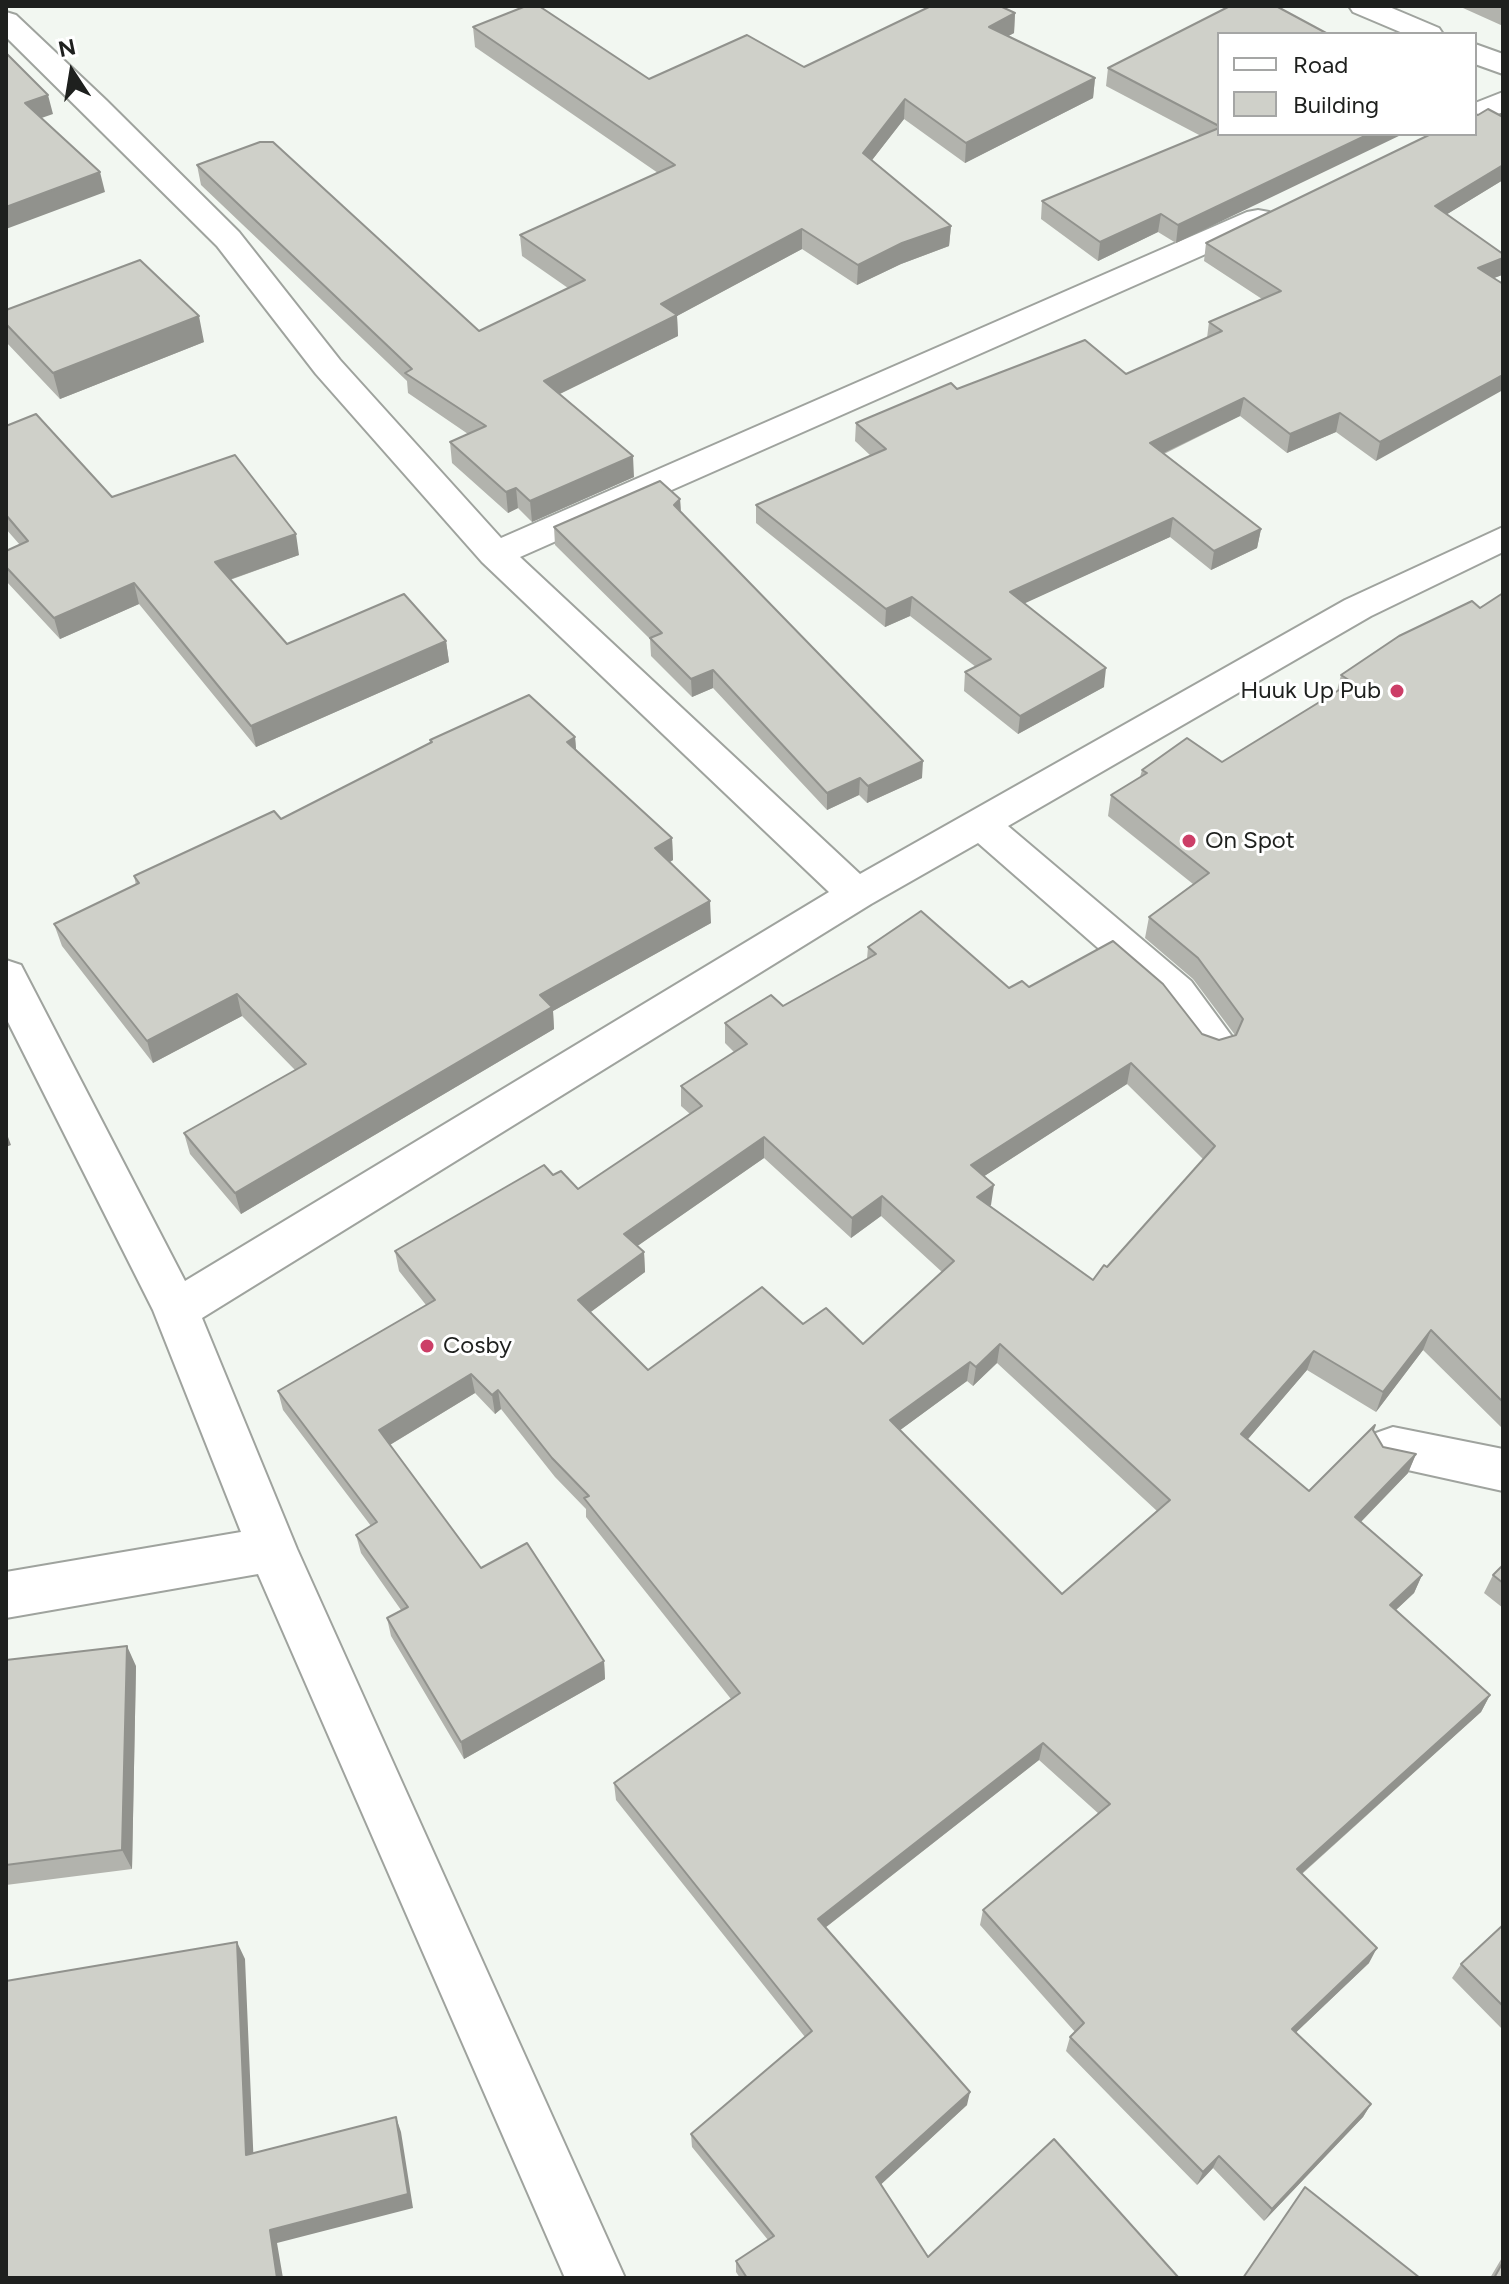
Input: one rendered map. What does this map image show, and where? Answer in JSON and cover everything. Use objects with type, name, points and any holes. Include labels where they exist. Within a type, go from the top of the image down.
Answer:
[{"type":"street","points":[[1363,6],[1424,32]]},
{"type":"street","points":[[6,21],[228,239],[328,367],[495,554],[857,894]]},
{"type":"street","points":[[1477,54],[1503,65]]},
{"type":"street","points":[[1477,113],[1503,101]]},
{"type":"street","points":[[495,554],[1201,247],[1283,207]]},
{"type":"street","points":[[176,1310],[857,894],[1358,608],[1503,538]]},
{"type":"street","points":[[982,825],[1176,992],[1215,1042]]},
{"type":"street","points":[[6,976],[176,1310],[272,1549],[595,2278]]},
{"type":"street","points":[[1393,1448],[1503,1470]]},
{"type":"street","points":[[6,1595],[272,1549]]},
{"type":"building","points":[[526,6],[539,6],[649,79],[747,35],[804,67],[931,6],[1000,6],[1015,13],[989,27],[1095,78],[966,143],[905,99],[863,153],[951,226],[902,243],[858,265],[802,229],[661,304],[677,315],[544,381],[633,456],[530,501],[516,488],[506,492],[450,442],[486,426],[405,373],[412,369],[197,165],[260,142],[273,142],[479,331],[585,280],[520,235],[675,165],[473,27]]},
{"type":"building","points":[[1230,6],[1276,6],[1324,32],[1217,32],[1217,125],[1108,68]]},
{"type":"building","points":[[6,53],[48,95],[25,103],[100,172],[6,207]]},
{"type":"building","points":[[1488,109],[1503,117],[1503,165],[1435,206],[1503,254],[1503,258],[1478,268],[1503,284],[1503,375],[1380,442],[1340,413],[1290,434],[1244,398],[1150,443],[1261,529],[1214,551],[1173,518],[1010,592],[1106,668],[1020,716],[965,672],[991,659],[912,597],[886,609],[756,505],[886,449],[856,423],[951,383],[957,389],[1085,340],[1126,374],[1222,331],[1209,322],[1281,291],[1206,243],[1427,136],[1477,136],[1478,115]]},
{"type":"building","points":[[1217,129],[1217,136],[1365,136],[1178,225],[1161,214],[1100,242],[1042,201]]},
{"type":"building","points":[[140,260],[199,316],[53,373],[6,324],[6,310]]},
{"type":"building","points":[[36,414],[112,497],[235,455],[296,534],[215,562],[287,644],[404,594],[446,641],[251,726],[134,583],[54,618],[6,567],[6,551],[28,541],[6,515],[6,426]]},
{"type":"building","points":[[660,481],[680,499],[674,505],[923,761],[868,786],[860,778],[827,793],[713,670],[691,679],[650,638],[662,633],[554,527]]},
{"type":"building","points":[[1503,593],[1503,1402],[1431,1330],[1383,1392],[1314,1351],[1241,1434],[1309,1491],[1375,1425],[1373,1430],[1383,1447],[1416,1454],[1355,1517],[1422,1575],[1390,1605],[1490,1695],[1297,1869],[1377,1948],[1292,2029],[1371,2104],[1272,2209],[1219,2156],[1203,2172],[1070,2037],[1084,2023],[983,1910],[1110,1804],[1043,1743],[818,1919],[970,2092],[876,2177],[928,2257],[1054,2139],[1178,2277],[747,2278],[736,2261],[774,2236],[691,2134],[812,2031],[614,1783],[740,1693],[584,1498],[589,1496],[552,1458],[498,1390],[492,1395],[471,1374],[379,1430],[481,1568],[527,1543],[604,1661],[461,1742],[387,1618],[408,1607],[356,1535],[377,1522],[278,1391],[435,1300],[395,1251],[544,1165],[553,1175],[561,1171],[578,1189],[702,1106],[681,1086],[747,1044],[725,1023],[771,995],[783,1006],[876,954],[868,947],[921,911],[1009,988],[1022,981],[1029,987],[1113,941],[1163,984],[1202,1034],[1219,1040],[1236,1035],[1243,1019],[1198,958],[1149,917],[1209,873],[1111,795],[1147,773],[1142,770],[1187,738],[1222,762],[1352,682],[1341,675],[1399,636],[1472,601],[1480,608]],"holes":[[[1131,1063],[1215,1146],[1093,1280],[977,1197],[994,1185],[971,1165]],[[764,1137],[852,1218],[882,1196],[954,1261],[863,1344],[826,1308],[803,1324],[762,1287],[648,1370],[578,1300],[644,1252],[624,1234]],[[1000,1344],[1170,1500],[1062,1594],[890,1420],[970,1362],[976,1367]]]},
{"type":"building","points":[[529,695],[575,737],[567,742],[672,838],[655,848],[710,901],[540,995],[552,1007],[235,1193],[184,1133],[306,1064],[237,994],[147,1041],[54,924],[139,883],[134,876],[274,811],[281,819],[432,742],[430,740]]},
{"type":"building","points":[[1503,1565],[1503,1583],[1493,1575]]},
{"type":"building","points":[[127,1646],[122,1850],[6,1865],[6,1660]]},
{"type":"building","points":[[1503,1925],[1503,2006],[1461,1964]]},
{"type":"building","points":[[237,1942],[246,2155],[396,2117],[408,2194],[270,2230],[277,2278],[6,2278],[6,1981]]},
{"type":"building","points":[[1305,2187],[1420,2278],[1243,2278]]},
{"type":"building","points":[[1503,2262],[1503,2278],[1494,2278]]},
{"type":"place","name":"Huuk Up Pub","points":[[1397,691]]},
{"type":"place","name":"On Spot","points":[[1189,841]]},
{"type":"place","name":"Cosby","points":[[427,1346]]}]
